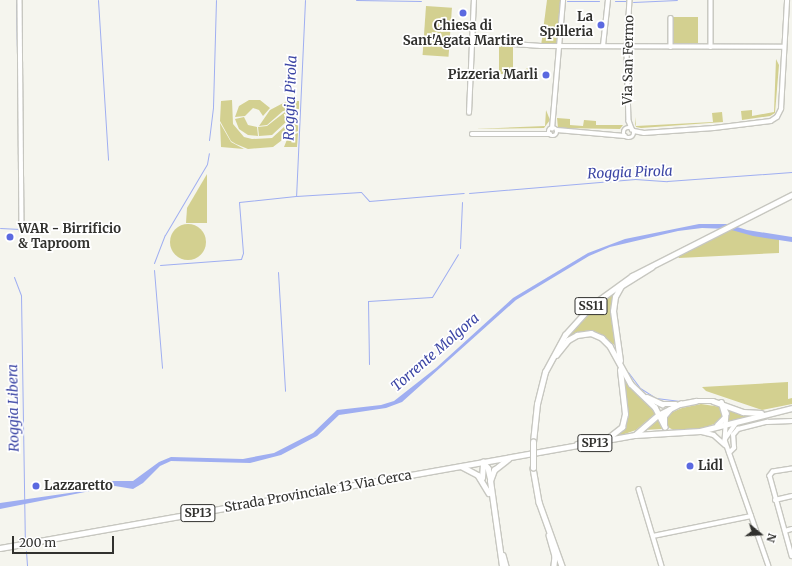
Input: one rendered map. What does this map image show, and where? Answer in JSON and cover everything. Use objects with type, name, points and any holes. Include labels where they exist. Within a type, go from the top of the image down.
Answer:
[{"type":"main road","name":"SS11","points":[[548,527],[537,495],[533,468],[533,442],[537,404],[545,372],[564,338],[590,307],[619,284],[658,262],[792,195]]},
{"type":"main road","points":[[624,374],[618,356],[613,311],[615,297],[621,286],[648,271],[658,262]]},
{"type":"main road","points":[[545,372],[568,340],[585,333],[597,335],[608,343],[619,367],[641,394],[655,407],[664,427],[669,432]]},
{"type":"main road","points":[[555,450],[608,438],[620,430],[625,414],[619,367]]},
{"type":"main road","points":[[641,394],[662,404],[680,404]]},
{"type":"main road","name":"Strada Provinciale 13 Via Cerca","points":[[635,435],[658,415],[670,408],[680,404],[703,400],[721,403],[749,413],[776,411]]},
{"type":"main road","points":[[714,427],[725,417],[721,403]]},
{"type":"main road","points":[[664,427],[664,416],[670,408]]},
{"type":"main road","name":"Strada Provinciale 13 Via Cerca","points":[[0,548],[635,435],[700,431],[792,408]]},
{"type":"main road","points":[[490,481],[496,469],[511,457]]},
{"type":"main road","points":[[483,462],[489,470],[490,496],[506,566]]},
{"type":"main road","points":[[483,462],[481,472],[490,496]]},
{"type":"main road","points":[[461,466],[476,473],[484,482]]},
{"type":"main road","points":[[548,527],[555,556],[554,566]]},
{"type":"main road","points":[[548,527],[562,566]]},
{"type":"main road","points":[[498,536],[502,566]]},
{"type":"street","points":[[20,0],[22,229]]},
{"type":"street","points":[[469,113],[474,0]]},
{"type":"street","points":[[553,131],[563,0]]},
{"type":"street","points":[[602,46],[608,0]]},
{"type":"street","name":"Via San Fermo","points":[[629,121],[627,46],[630,0]]},
{"type":"street","points":[[711,0],[711,47]]},
{"type":"street","points":[[784,0],[786,6]]},
{"type":"street","points":[[625,132],[629,138],[644,133],[714,128],[776,119],[781,111],[787,0]]},
{"type":"street","points":[[671,18],[671,47]]},
{"type":"street","points":[[472,41],[559,46],[784,47]]},
{"type":"street","points":[[629,121],[633,130],[633,137]]},
{"type":"street","points":[[625,132],[629,121]]},
{"type":"street","points":[[472,134],[544,133],[553,131],[615,133],[633,130],[644,133]]},
{"type":"street","points":[[721,403],[727,410],[725,424],[725,440],[727,448],[769,566]]},
{"type":"street","points":[[725,440],[730,428],[740,420]]},
{"type":"street","points":[[729,453],[734,448],[733,435],[738,429],[767,422],[792,421]]},
{"type":"street","points":[[700,431],[714,434],[727,448]]},
{"type":"street","points":[[792,468],[771,474],[775,500],[792,556]]},
{"type":"street","points":[[639,489],[662,566]]},
{"type":"street","points":[[775,500],[792,496]]},
{"type":"street","points":[[653,536],[751,516]]},
{"type":"street","points":[[785,531],[792,529]]},
{"type":"shaded area","points":[[547,0],[563,0],[559,46],[541,46]]},
{"type":"shaded area","points":[[426,6],[452,8],[449,57],[423,55]]},
{"type":"shaded area","points":[[671,17],[698,17],[698,43],[671,43]]},
{"type":"shaded area","points":[[499,44],[513,44],[513,74],[499,74]]},
{"type":"shaded area","points":[[776,59],[779,65],[775,113],[770,116],[742,120],[741,111],[752,110],[752,116],[774,112]]},
{"type":"shaded area","points":[[527,68],[531,68],[535,74],[531,80],[527,80],[523,76],[523,72]]},
{"type":"shaded area","points":[[232,100],[233,124],[244,137],[252,139],[272,138],[284,127],[295,122],[298,122],[298,131],[290,134],[273,147],[248,149],[236,144],[231,141],[220,121],[221,101]]},
{"type":"shaded area","points":[[249,100],[260,100],[270,108],[263,116],[259,110],[253,108],[245,116],[235,117],[239,106]]},
{"type":"shaded area","points":[[287,101],[299,101],[299,109],[283,111],[267,125],[259,126],[270,110]]},
{"type":"shaded area","points":[[546,110],[550,120],[544,128],[475,129],[545,126]]},
{"type":"shaded area","points":[[298,111],[298,119],[286,122],[272,135],[259,136],[258,127],[267,126],[285,112]]},
{"type":"shaded area","points":[[722,112],[723,122],[641,128],[636,127],[635,124],[635,117],[636,126],[713,122],[712,113]]},
{"type":"shaded area","points":[[244,117],[248,125],[257,127],[258,136],[248,135],[239,129],[235,119]]},
{"type":"shaded area","points":[[557,118],[570,119],[570,125],[583,126],[584,120],[596,121],[596,125],[623,125],[620,129],[558,128]]},
{"type":"shaded area","points":[[220,123],[231,142],[244,149],[221,147]]},
{"type":"shaded area","points":[[298,133],[297,147],[284,147],[288,137]]},
{"type":"shaded area","points":[[207,174],[207,223],[186,223],[187,208]]},
{"type":"shaded area","points":[[188,224],[201,229],[206,242],[201,255],[188,260],[175,255],[170,242],[175,229]]},
{"type":"shaded area","points":[[727,227],[779,238],[779,253],[679,258],[675,253]]},
{"type":"shaded area","points":[[619,287],[613,296],[616,346],[598,334],[567,339],[595,305]]},
{"type":"shaded area","points":[[624,380],[656,413],[636,430],[616,437],[626,427],[627,420]]},
{"type":"shaded area","points":[[788,382],[788,399],[792,398],[792,404],[762,410],[706,391],[702,387]]},
{"type":"shaded area","points":[[701,404],[721,407],[723,415],[719,422],[701,429],[675,431],[668,427],[666,420],[668,414],[682,408]]},
{"type":"shaded area","points":[[729,409],[737,412],[749,416],[729,422]]},
{"type":"shaded area","points":[[657,418],[662,429],[643,430]]},
{"type":"water","name":"Torrente Molgora","points":[[699,224],[727,224],[747,230],[792,237],[792,242],[753,236],[728,229],[702,228],[678,231],[610,247],[589,256],[516,300],[402,402],[386,408],[339,415],[317,436],[281,455],[250,463],[171,461],[160,466],[143,483],[133,489],[115,486],[0,509],[0,503],[90,490],[110,481],[133,481],[159,462],[171,457],[243,459],[274,453],[313,433],[337,410],[381,405],[394,401],[436,368],[513,298],[588,253],[625,239]]},
{"type":"waterway","points":[[16,0],[20,217]]},
{"type":"waterway","points":[[98,0],[108,160]]},
{"type":"waterway","name":"Roggia Pirola","points":[[209,140],[213,107],[216,0]]},
{"type":"waterway","name":"Roggia Pirola","points":[[305,0],[296,196],[361,192],[369,201],[464,193]]},
{"type":"waterway","points":[[356,0],[421,1]]},
{"type":"waterway","points":[[633,2],[677,0]]},
{"type":"waterway","points":[[567,1],[599,1]]},
{"type":"waterway","points":[[615,1],[628,1]]},
{"type":"waterway","name":"Roggia Pirola","points":[[154,263],[165,235],[207,164],[209,153]]},
{"type":"waterway","name":"Roggia Pirola","points":[[469,193],[635,179],[667,181],[792,172]]},
{"type":"waterway","name":"Roggia Pirola","points":[[160,265],[241,259],[243,253],[239,202],[296,196]]},
{"type":"waterway","points":[[460,248],[462,202]]},
{"type":"waterway","points":[[0,228],[20,229]]},
{"type":"waterway","points":[[369,364],[368,301],[432,297],[458,254]]},
{"type":"waterway","name":"Roggia Pirola","points":[[154,270],[162,368]]},
{"type":"waterway","points":[[278,272],[285,391]]},
{"type":"waterway","name":"Roggia Libera","points":[[14,277],[21,295],[25,540]]},
{"type":"waterway","points":[[628,372],[640,388],[656,398],[680,401]]},
{"type":"waterway","points":[[26,551],[27,566]]},
{"type":"place","name":"Chiesa di Sant'Agata Martire","points":[[463,13]]},
{"type":"place","name":"La Spilleria","points":[[601,25]]},
{"type":"place","name":"Pizzeria Marli","points":[[546,75]]},
{"type":"place","name":"WAR - Birrificio & Taproom","points":[[10,237]]},
{"type":"place","name":"Lidl","points":[[690,466]]},
{"type":"place","name":"Lazzaretto","points":[[36,486]]}]
